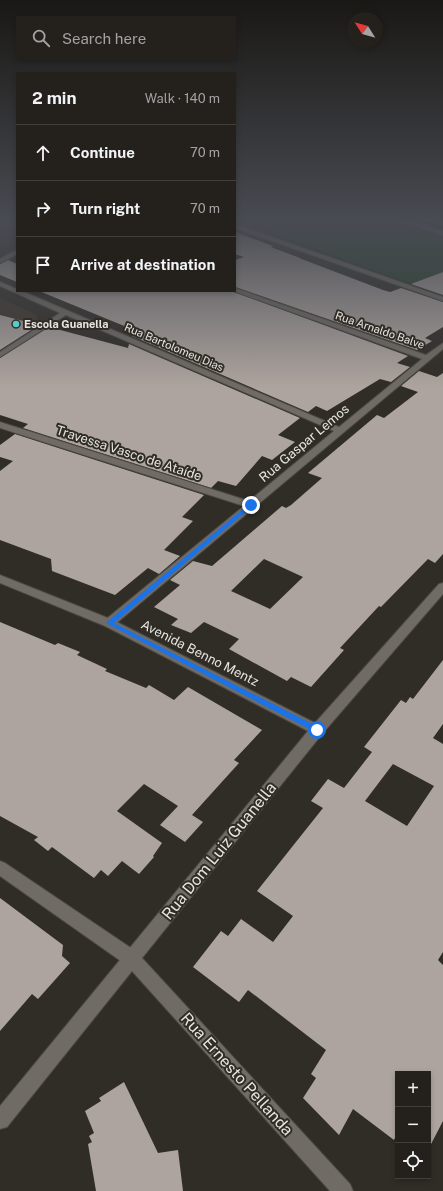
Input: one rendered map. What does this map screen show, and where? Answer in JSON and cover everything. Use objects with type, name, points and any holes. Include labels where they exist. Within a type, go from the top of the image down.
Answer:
[{"type":"street","points":[[382,278],[443,299]]},
{"type":"street","name":"Rua Bartolomeu Dias","points":[[0,284],[16,291]]},
{"type":"street","name":"Rua Arnaldo Balve","points":[[236,290],[427,358]]},
{"type":"street","name":"Rua Bartolomeu Dias","points":[[19,292],[340,431]]},
{"type":"street","points":[[0,355],[66,312]]},
{"type":"street","name":"Rua Gaspar Lemos","points":[[109,623],[443,345]]},
{"type":"street","name":"Travessa Vasco de Ataíde","points":[[0,425],[251,505]]},
{"type":"street","name":"Avenida Benno Mentz","points":[[0,579],[109,623],[317,730]]},
{"type":"street","name":"Rua Dom Luiz Guanella","points":[[0,1120],[317,730],[443,587]]},
{"type":"street","name":"Rua Ernesto Pellanda","points":[[0,868],[131,958],[343,1191]]},
{"type":"shaded area","name":"Escola Guanella","points":[[0,298],[37,315],[37,320],[0,343]]},
{"type":"green space","points":[[394,278],[443,278],[443,295]]},
{"type":"building","points":[[6,278],[16,278],[16,282]]},
{"type":"building","points":[[236,278],[350,278],[390,292],[401,288],[443,302],[443,327],[425,338],[432,341],[417,350],[236,287]]},
{"type":"building","points":[[428,278],[443,278],[443,295],[411,284]]},
{"type":"building","points":[[41,292],[235,292],[408,356],[397,363],[410,367],[391,382],[380,379],[327,411],[316,406],[308,412],[132,336],[134,330]]},
{"type":"building","points":[[0,315],[39,325],[0,350]]},
{"type":"building","points":[[49,327],[128,348],[129,344],[300,418],[278,435],[295,442],[272,460],[262,456],[236,486],[218,481],[211,488],[23,428],[28,424],[0,415],[0,358]]},
{"type":"building","points":[[419,371],[437,377],[443,373],[443,554],[435,563],[428,559],[381,607],[379,606],[340,648],[344,650],[311,687],[291,677],[287,681],[229,649],[239,639],[204,622],[191,633],[171,625],[178,619],[154,607],[180,585],[170,580],[193,561],[212,566],[282,506],[286,508],[291,505],[322,478],[308,473],[377,415],[384,418],[418,392],[401,386]],"holes":[[[264,559],[303,577],[270,609],[231,591]]]},
{"type":"building","points":[[15,434],[204,495],[182,517],[193,521],[164,550],[180,556],[159,574],[148,568],[115,595],[52,571],[51,559],[0,540],[0,471],[13,461],[0,457],[0,445]]},
{"type":"building","points":[[0,622],[55,645],[58,643],[80,652],[77,655],[107,669],[105,671],[146,688],[149,685],[174,700],[188,687],[262,730],[234,760],[239,763],[192,815],[203,822],[185,842],[160,825],[178,806],[144,784],[117,811],[162,843],[153,856],[154,857],[139,874],[122,861],[108,876],[101,870],[94,878],[52,847],[48,851],[34,840],[38,837],[0,816]]},
{"type":"building","points":[[443,660],[443,724],[433,738],[443,744],[443,952],[438,960],[443,965],[443,1121],[431,1144],[431,1071],[395,1071],[394,1140],[353,1109],[339,1135],[303,1098],[316,1078],[311,1074],[326,1050],[248,990],[239,1002],[193,967],[221,931],[228,936],[241,919],[273,942],[293,916],[257,891],[323,808],[311,801],[328,779],[344,788],[372,752],[364,747],[401,700],[406,703],[410,697],[413,699]],"holes":[[[393,764],[434,786],[407,826],[365,801]]]},
{"type":"building","points":[[0,898],[63,945],[62,956],[70,963],[38,999],[32,994],[0,1031]]},
{"type":"building","points":[[124,1082],[158,1153],[178,1150],[183,1191],[96,1191],[88,1144],[92,1142],[89,1136],[94,1133],[85,1111],[101,1101],[99,1098]]},
{"type":"place","name":"Escola Guanella","points":[[16,324]]},
{"type":"route","points":[[251,505],[109,623],[317,730]]}]
